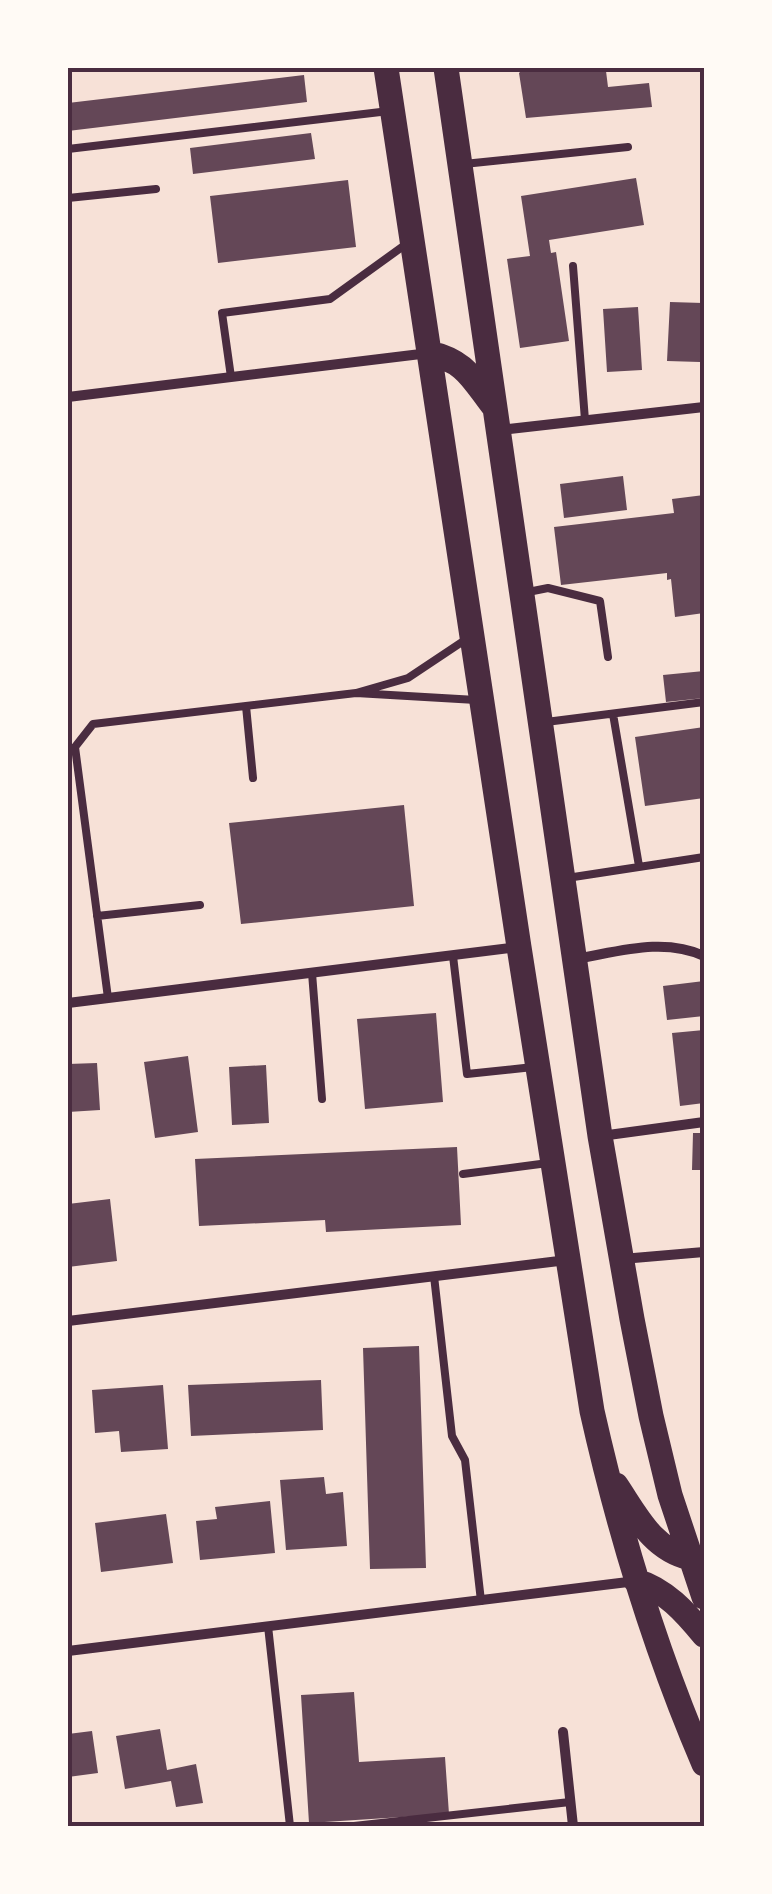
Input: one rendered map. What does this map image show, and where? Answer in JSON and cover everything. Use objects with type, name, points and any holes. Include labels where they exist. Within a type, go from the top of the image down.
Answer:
[{"type":"main road","points":[[386,68],[592,1411],[636,1582],[704,1764]]},
{"type":"main road","points":[[446,68],[600,1136],[651,1416],[670,1496],[704,1596]]},
{"type":"main road","points":[[429,353],[460,364],[498,421]]},
{"type":"main road","points":[[605,1469],[647,1531],[667,1550],[690,1558]]},
{"type":"main road","points":[[636,1582],[652,1585],[663,1593],[704,1635]]},
{"type":"street","points":[[68,396],[429,353]]},
{"type":"street","points":[[498,421],[585,420],[704,407]]},
{"type":"street","points":[[575,959],[656,945],[688,948],[704,956]]},
{"type":"street","points":[[68,1003],[519,947]]},
{"type":"street","points":[[600,1136],[704,1122]]},
{"type":"street","points":[[622,1259],[704,1252]]},
{"type":"street","points":[[68,1320],[566,1260]]},
{"type":"street","points":[[68,1651],[636,1582]]},
{"type":"street","points":[[563,1732],[573,1826]]},
{"type":"lane","points":[[68,149],[394,110]]},
{"type":"lane","points":[[460,165],[628,148]]},
{"type":"lane","points":[[68,198],[156,189]]},
{"type":"lane","points":[[230,377],[222,313],[330,298],[412,240]]},
{"type":"lane","points":[[573,266],[585,420]]},
{"type":"lane","points":[[522,593],[548,588],[600,601],[608,657]]},
{"type":"lane","points":[[108,998],[75,747],[93,724],[356,693],[408,678],[472,636]]},
{"type":"lane","points":[[356,693],[482,700]]},
{"type":"lane","points":[[541,723],[704,702]]},
{"type":"lane","points":[[246,706],[253,778]]},
{"type":"lane","points":[[613,714],[639,866]]},
{"type":"lane","points":[[563,878],[704,856]]},
{"type":"lane","points":[[97,916],[200,906]]},
{"type":"lane","points":[[453,956],[467,1074],[537,1066]]},
{"type":"lane","points":[[312,972],[322,1099]]},
{"type":"lane","points":[[463,1174],[552,1163]]},
{"type":"lane","points":[[434,1276],[452,1436],[465,1460],[481,1601]]},
{"type":"lane","points":[[268,1626],[290,1826]]},
{"type":"lane","points":[[354,1826],[570,1802]]},
{"type":"building","points":[[524,68],[613,68],[606,71],[608,87],[649,83],[652,107],[526,118],[519,73]]},
{"type":"building","points":[[304,75],[307,102],[68,131],[68,103]]},
{"type":"building","points":[[311,133],[315,159],[193,174],[190,148]]},
{"type":"building","points":[[636,178],[644,225],[549,240],[551,253],[556,252],[569,341],[520,348],[507,259],[530,256],[521,196]]},
{"type":"building","points":[[348,180],[356,247],[218,263],[210,196]]},
{"type":"building","points":[[670,302],[703,303],[700,362],[667,361]]},
{"type":"building","points":[[638,307],[642,370],[607,372],[603,309]]},
{"type":"building","points":[[623,476],[627,510],[564,518],[560,484]]},
{"type":"building","points":[[704,495],[704,613],[675,617],[667,573],[561,585],[554,527],[674,513],[672,499]]},
{"type":"building","points":[[704,671],[704,698],[666,702],[663,675]]},
{"type":"building","points":[[704,727],[704,798],[645,806],[635,737]]},
{"type":"building","points":[[404,805],[414,906],[241,924],[229,823]]},
{"type":"building","points":[[704,981],[704,1016],[667,1020],[663,986]]},
{"type":"building","points":[[436,1013],[443,1102],[365,1109],[357,1019]]},
{"type":"building","points":[[704,1030],[704,1103],[680,1106],[672,1033]]},
{"type":"building","points":[[188,1056],[198,1132],[155,1138],[144,1062]]},
{"type":"building","points":[[97,1063],[100,1110],[68,1112],[68,1064]]},
{"type":"building","points":[[266,1065],[269,1123],[232,1125],[229,1067]]},
{"type":"building","points":[[693,1133],[704,1133],[704,1170],[692,1170]]},
{"type":"building","points":[[457,1147],[461,1225],[326,1232],[325,1220],[199,1226],[195,1159]]},
{"type":"building","points":[[110,1199],[117,1261],[68,1267],[68,1204]]},
{"type":"building","points":[[419,1346],[426,1568],[370,1569],[363,1348]]},
{"type":"building","points":[[321,1380],[323,1430],[191,1436],[188,1385]]},
{"type":"building","points":[[163,1385],[168,1449],[121,1452],[119,1431],[95,1433],[92,1390]]},
{"type":"building","points":[[324,1477],[326,1494],[343,1492],[347,1546],[286,1550],[280,1480]]},
{"type":"building","points":[[270,1501],[275,1553],[200,1560],[196,1521],[217,1519],[215,1507]]},
{"type":"building","points":[[166,1514],[173,1563],[101,1572],[95,1523]]},
{"type":"building","points":[[354,1692],[359,1762],[445,1757],[449,1814],[309,1823],[301,1695]]},
{"type":"building","points":[[160,1729],[167,1770],[196,1764],[203,1803],[176,1807],[171,1781],[125,1789],[116,1736]]},
{"type":"building","points":[[92,1731],[98,1773],[68,1777],[68,1734]]}]
